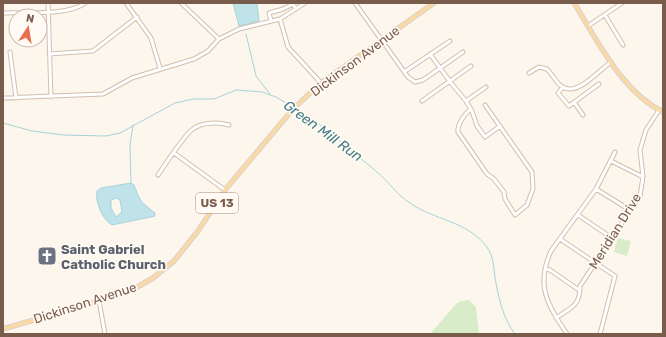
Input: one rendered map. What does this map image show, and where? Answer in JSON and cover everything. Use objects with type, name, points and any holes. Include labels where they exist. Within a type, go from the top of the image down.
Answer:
[{"type":"main road","name":"Dickinson Avenue","points":[[3,329],[132,290],[153,278],[174,261],[198,231],[226,190],[293,109],[321,83],[434,3]]},
{"type":"main road","points":[[574,3],[611,62],[639,95],[663,112]]},
{"type":"street","points":[[51,97],[48,11],[78,8],[86,3]]},
{"type":"street","points":[[126,3],[138,17],[151,38],[160,68]]},
{"type":"street","points":[[181,3],[219,39]]},
{"type":"street","points":[[271,21],[269,13],[283,9],[293,3],[296,9]]},
{"type":"street","points":[[3,98],[103,94],[132,78],[160,68],[194,59],[208,51],[219,39],[239,29],[280,18],[305,3]]},
{"type":"street","points":[[355,3],[404,72],[415,82],[423,80],[463,52]]},
{"type":"street","points":[[588,26],[622,3]]},
{"type":"street","points":[[605,15],[623,45]]},
{"type":"street","points":[[49,54],[93,51],[138,17]]},
{"type":"street","points":[[280,18],[288,47],[321,83]]},
{"type":"street","points":[[404,72],[450,41]]},
{"type":"street","points":[[10,52],[16,98]]},
{"type":"street","points":[[430,54],[471,108],[477,126],[485,137],[500,126]]},
{"type":"street","points":[[530,73],[539,68],[547,69],[563,87],[575,89],[582,86],[611,62]]},
{"type":"street","points":[[422,100],[471,66]]},
{"type":"street","points":[[563,87],[558,93],[569,106],[599,84]]},
{"type":"street","points":[[582,86],[588,92]]},
{"type":"street","points":[[466,101],[486,87]]},
{"type":"street","points":[[574,102],[583,115]]},
{"type":"street","points":[[471,108],[467,111],[457,128],[458,132],[487,174],[494,179],[504,192],[505,199],[515,215],[527,205],[533,189],[532,172],[485,105]]},
{"type":"street","name":"Meridian Drive","points":[[556,318],[577,304],[580,286],[640,196],[643,177],[640,150],[642,139],[659,110]]},
{"type":"street","points":[[158,175],[192,129],[204,124],[217,123],[230,125]]},
{"type":"street","points":[[567,334],[547,302],[544,289],[546,269],[551,251],[596,189],[615,152]]},
{"type":"street","points":[[174,153],[226,190]]},
{"type":"street","points":[[611,161],[643,177]]},
{"type":"street","points":[[596,189],[630,210]]},
{"type":"street","points":[[578,215],[612,238]]},
{"type":"street","points":[[560,239],[615,276],[600,334]]},
{"type":"street","points":[[546,269],[550,270],[580,291]]},
{"type":"street","points":[[98,301],[105,334]]},
{"type":"green space","points":[[618,238],[631,241],[627,256],[614,252]]},
{"type":"green space","points":[[469,300],[476,307],[479,334],[430,334],[458,302]]},
{"type":"water","points":[[233,3],[257,3],[259,21],[239,26]]},
{"type":"water","points":[[131,183],[134,185],[138,195],[146,206],[155,213],[155,216],[112,225],[102,215],[98,205],[97,191],[101,188]],"holes":[[[116,198],[120,200],[122,212],[116,217],[111,208],[111,200]]]},
{"type":"waterway","points":[[246,34],[256,76],[270,94]]},
{"type":"waterway","name":"Green Mill Run","points":[[3,123],[32,131],[64,135],[106,136],[120,133],[175,103],[193,99],[214,99],[236,90],[262,92],[276,97],[293,107]]},
{"type":"waterway","name":"Green Mill Run","points":[[295,109],[323,127],[377,172],[405,200],[419,209],[469,231],[486,246],[491,255],[500,303],[508,323],[515,334]]},
{"type":"waterway","points":[[131,184],[130,145],[133,125]]},
{"type":"place","name":"Saint Gabriel Catholic Church","points":[[47,256]]}]
